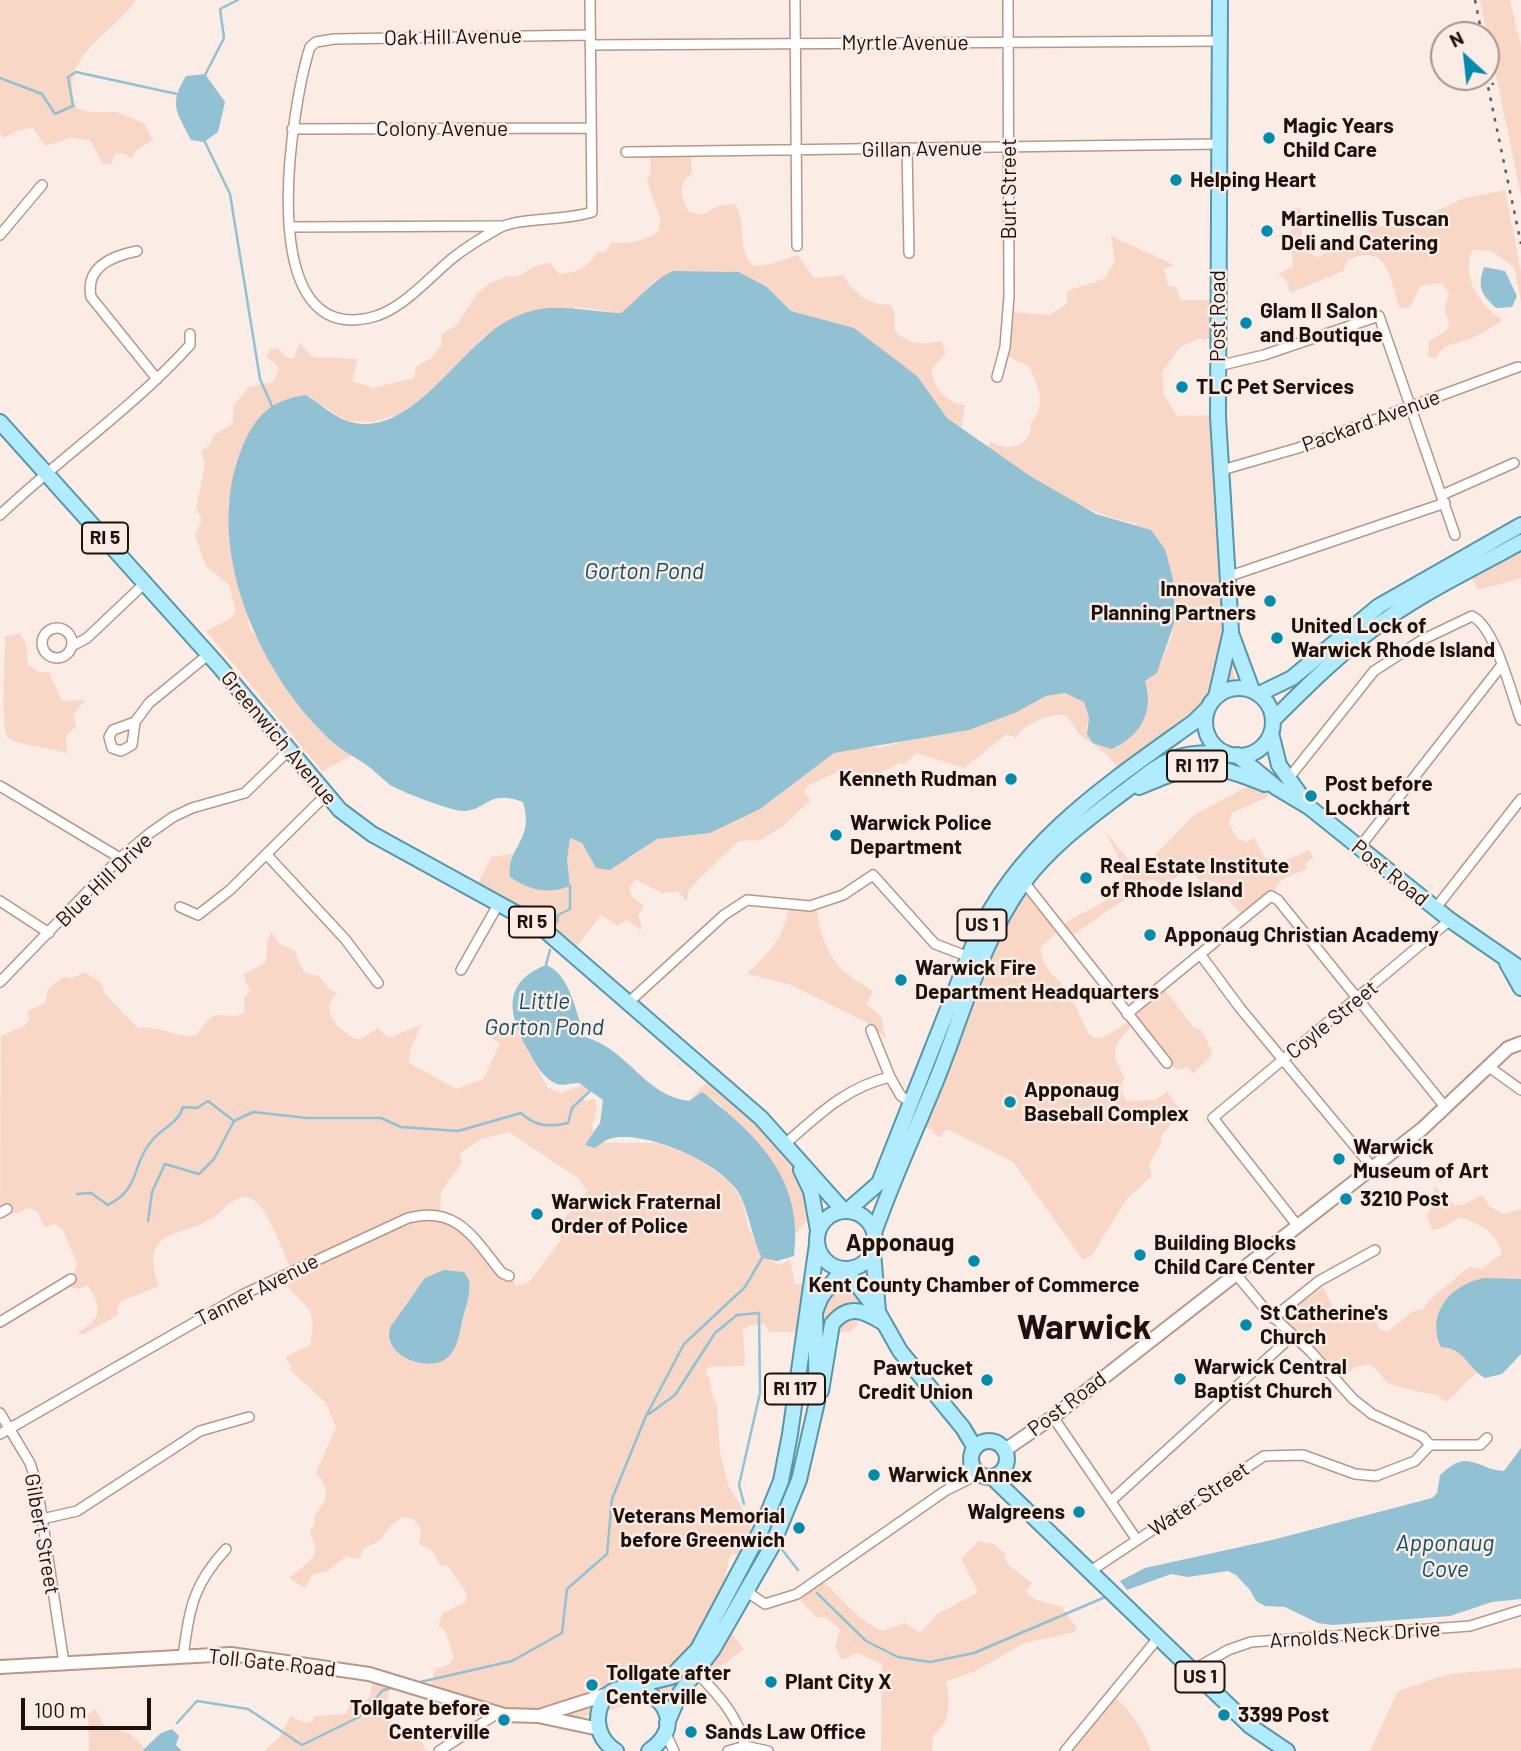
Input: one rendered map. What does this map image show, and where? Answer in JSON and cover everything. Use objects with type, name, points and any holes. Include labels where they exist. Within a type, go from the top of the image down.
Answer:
[{"type":"main road","name":"Post Road","points":[[1220,0],[1218,366],[1231,631],[1212,702],[1205,718],[1210,739],[1283,784],[1435,909],[1507,962],[1521,969]]},
{"type":"main road","name":"Greenwich Avenue","points":[[0,422],[209,654],[326,795],[372,834],[541,927],[761,1118],[846,1211]]},
{"type":"main road","name":"US 1","points":[[1005,1450],[992,1441],[979,1445],[963,1428],[926,1385],[844,1269],[825,1261],[818,1237],[828,1217],[846,1211],[879,1183],[987,914],[1025,858],[1069,817],[1194,722],[1212,702],[1233,688],[1255,692],[1292,678],[1379,606],[1521,525]]},
{"type":"main road","name":"US 1","points":[[881,1318],[873,1252],[874,1233],[891,1184],[935,1082],[982,961],[1001,919],[1024,882],[1054,848],[1118,796],[1175,756],[1232,754],[1258,750],[1272,727],[1323,670],[1377,626],[1412,602],[1521,542]]},
{"type":"main road","name":"Post Road","points":[[1231,631],[1255,692],[1266,701],[1283,784]]},
{"type":"main road","name":"RI 117","points":[[1118,796],[1171,772],[1203,766],[1226,769],[1283,784]]},
{"type":"main road","name":"Post Road","points":[[1507,962],[1521,988]]},
{"type":"main road","name":"Post Road","points":[[1005,1450],[1053,1417],[1372,1167],[1446,1108],[1508,1048],[1521,1043]]},
{"type":"main road","name":"Greenwich Avenue","points":[[796,1159],[811,1191],[818,1237]]},
{"type":"main road","points":[[846,1211],[859,1214],[869,1222],[874,1233]]},
{"type":"main road","name":"RI 117","points":[[624,1689],[671,1677],[691,1656],[726,1601],[761,1530],[781,1481],[818,1237]]},
{"type":"main road","name":"RI 117","points":[[666,1728],[672,1708],[713,1649],[771,1548],[799,1480],[817,1402],[815,1312],[821,1297],[844,1269],[866,1261],[873,1252]]},
{"type":"main road","points":[[817,1402],[825,1379],[832,1324],[851,1310],[881,1318]]},
{"type":"main road","points":[[979,1445],[987,1471]]},
{"type":"main road","points":[[987,1471],[1005,1450]]},
{"type":"main road","name":"US 1","points":[[987,1471],[1250,1726],[1287,1751]]},
{"type":"main road","name":"Toll Gate Road","points":[[0,1667],[231,1654],[354,1672],[498,1713],[538,1716],[601,1739]]},
{"type":"main road","points":[[616,1751],[601,1739],[601,1706],[624,1689],[652,1693],[660,1701],[666,1728],[649,1751]]},
{"type":"main road","name":"Toll Gate Road","points":[[538,1716],[624,1689]]},
{"type":"street","points":[[290,227],[503,226],[575,218],[592,212],[590,0]]},
{"type":"street","points":[[794,0],[797,246]]},
{"type":"street","name":"Burt Street","points":[[997,377],[1005,347],[1009,296],[1008,0]]},
{"type":"street","name":"Oak Hill Avenue","points":[[292,129],[303,69],[310,47],[316,42],[334,38],[590,40]]},
{"type":"street","name":"Myrtle Avenue","points":[[590,40],[795,44],[1220,41]]},
{"type":"street","name":"Colony Avenue","points":[[292,129],[591,128]]},
{"type":"street","points":[[292,129],[288,197],[290,227],[300,281],[308,297],[322,309],[352,320],[384,313],[455,257],[503,226]]},
{"type":"street","name":"Gillan Avenue","points":[[626,152],[1218,144]]},
{"type":"street","points":[[907,149],[909,253]]},
{"type":"street","points":[[0,234],[42,185]]},
{"type":"street","points":[[137,251],[115,256],[92,275],[89,284],[92,297],[157,379]]},
{"type":"street","points":[[1218,366],[1264,355],[1379,316],[1455,535]]},
{"type":"street","points":[[0,515],[45,472],[157,379],[190,345],[190,334]]},
{"type":"street","name":"Packard Avenue","points":[[1222,470],[1298,448],[1518,367]]},
{"type":"street","points":[[1230,576],[1443,499],[1514,463]]},
{"type":"street","points":[[72,646],[87,638],[145,583]]},
{"type":"street","points":[[1283,784],[1363,682],[1383,663],[1472,616],[1481,621],[1490,635],[1521,720]]},
{"type":"street","points":[[135,722],[149,703],[209,654]]},
{"type":"street","points":[[1359,848],[1501,666]]},
{"type":"street","name":"Blue Hill Drive","points":[[0,982],[120,858],[173,817],[245,793],[288,751]]},
{"type":"street","points":[[0,786],[120,858]]},
{"type":"street","points":[[180,907],[198,915],[230,890],[326,795]]},
{"type":"street","points":[[1435,909],[1521,799]]},
{"type":"street","points":[[267,855],[345,939],[378,983]]},
{"type":"street","points":[[629,1002],[724,915],[747,900],[810,906],[843,895],[873,875],[935,944],[969,957]]},
{"type":"street","points":[[1024,882],[1167,1063]]},
{"type":"street","points":[[1128,1014],[1270,896],[1278,900],[1446,1108]]},
{"type":"street","points":[[0,901],[49,933]]},
{"type":"street","points":[[461,970],[499,903]]},
{"type":"street","name":"Coyle Street","points":[[1297,1225],[1213,1118],[1450,920]]},
{"type":"street","points":[[1200,954],[1372,1167]]},
{"type":"street","points":[[871,1030],[890,1077],[901,1096],[912,1103]]},
{"type":"street","points":[[1489,1067],[1521,1090]]},
{"type":"street","points":[[784,1145],[840,1096],[873,1081],[890,1077]]},
{"type":"street","name":"Tanner Avenue","points":[[0,1434],[244,1294],[408,1217],[426,1213],[442,1215],[463,1226],[502,1273],[509,1276]]},
{"type":"street","points":[[1273,1318],[1319,1281],[1375,1250]]},
{"type":"street","points":[[1235,1273],[1273,1318],[1372,1414],[1423,1437],[1430,1445],[1480,1445],[1487,1438]]},
{"type":"street","points":[[0,1322],[71,1279]]},
{"type":"street","points":[[1112,1500],[1292,1336]]},
{"type":"street","name":"Gilbert Street","points":[[0,1413],[30,1463],[37,1485],[64,1663]]},
{"type":"street","points":[[42,1518],[77,1511],[200,1431],[249,1417]]},
{"type":"street","points":[[1053,1417],[1137,1540]]},
{"type":"street","name":"Water Street","points":[[1090,1572],[1264,1457],[1303,1455],[1355,1474],[1377,1476],[1415,1461],[1430,1445]]},
{"type":"street","points":[[747,1588],[765,1604],[797,1594],[946,1491],[987,1471]]},
{"type":"street","points":[[183,1656],[189,1612],[204,1573],[226,1549]]},
{"type":"street","name":"Arnolds Neck Drive","points":[[1193,1670],[1228,1650],[1251,1642],[1470,1626],[1521,1610]]},
{"type":"street","points":[[1065,1751],[1158,1638]]},
{"type":"street","points":[[696,1672],[719,1695],[731,1713],[742,1732],[744,1746]]},
{"type":"street","points":[[439,1751],[498,1713]]},
{"type":"street","points":[[666,1728],[674,1751]]},
{"type":"street","points":[[728,1751],[744,1746],[768,1751]]},
{"type":"shaded area","points":[[0,0],[136,0],[89,48],[74,75],[72,90],[77,108],[88,112],[116,112],[144,123],[153,140],[137,149],[132,158],[122,153],[115,154],[111,165],[102,163],[90,140],[70,138],[45,146],[33,128],[19,130],[3,138],[0,132]]},
{"type":"shaded area","points":[[1480,0],[1510,0],[1521,46],[1521,195],[1499,91],[1500,21],[1484,21]]},
{"type":"shaded area","points":[[650,152],[691,153],[692,173],[681,190],[688,211],[701,215],[718,206],[735,204],[741,219],[745,252],[754,266],[771,264],[798,255],[814,278],[843,275],[852,288],[869,301],[891,305],[895,315],[894,330],[905,339],[921,343],[941,341],[946,353],[932,369],[933,376],[938,388],[947,398],[965,405],[961,429],[947,418],[916,376],[854,328],[791,311],[767,287],[739,272],[673,271],[650,284],[641,298],[621,313],[577,307],[485,335],[444,379],[404,413],[373,422],[347,421],[306,395],[236,462],[228,506],[250,628],[335,744],[351,756],[322,771],[206,631],[231,618],[236,611],[229,585],[206,566],[195,535],[202,520],[196,508],[205,465],[201,451],[209,446],[213,436],[233,423],[233,406],[249,387],[273,382],[279,368],[267,357],[270,349],[277,348],[286,357],[294,359],[299,343],[313,357],[358,359],[352,381],[373,388],[414,378],[416,367],[431,358],[442,345],[441,334],[456,326],[476,295],[490,283],[508,276],[516,277],[550,262],[559,274],[575,271],[585,266],[596,253],[606,251],[611,242],[636,241],[654,234],[659,230],[660,218],[647,181],[651,173]]},
{"type":"shaded area","points":[[1505,190],[1521,271],[1521,301],[1514,267],[1491,251],[1472,250],[1469,260],[1471,281],[1480,299],[1503,320],[1478,335],[1448,346],[1436,358],[1428,357],[1429,341],[1448,329],[1449,321],[1444,310],[1449,293],[1441,283],[1420,286],[1410,307],[1400,309],[1386,267],[1372,256],[1362,255],[1348,260],[1343,271],[1290,293],[1287,281],[1278,274],[1293,267],[1290,232],[1295,224],[1295,208],[1301,208],[1302,250],[1318,257],[1377,226],[1405,226],[1462,199]]},
{"type":"shaded area","points":[[1111,236],[1174,265],[1164,268],[1168,286],[1176,287],[1180,300],[1216,300],[1218,339],[1198,339],[1180,347],[1162,372],[1164,395],[1177,416],[1217,415],[1235,691],[1184,726],[1125,775],[1105,753],[1079,734],[1066,715],[1038,720],[1020,732],[1016,738],[1007,734],[964,768],[917,753],[904,764],[898,763],[877,774],[843,769],[807,786],[804,792],[811,800],[782,827],[760,840],[739,841],[688,892],[687,902],[678,891],[662,893],[636,880],[629,887],[632,896],[644,906],[638,916],[642,927],[640,930],[627,920],[617,926],[601,915],[572,952],[477,886],[491,857],[513,854],[511,858],[570,886],[567,860],[570,838],[582,843],[596,868],[630,858],[657,839],[710,833],[760,809],[834,753],[850,748],[883,747],[1017,712],[1046,696],[1065,693],[1084,702],[1089,718],[1086,730],[1149,693],[1145,681],[1157,673],[1175,621],[1173,579],[1135,523],[1115,519],[1077,503],[1039,482],[987,447],[991,442],[1012,447],[1024,441],[1039,409],[1040,395],[1029,366],[1004,355],[1010,312],[1049,315],[1067,304],[1067,291],[1104,279],[1115,262]]},
{"type":"shaded area","points":[[1521,546],[1521,578],[1478,590],[1470,574]]},
{"type":"shaded area","points":[[20,633],[26,644],[28,665],[39,672],[49,672],[62,701],[85,700],[74,714],[76,727],[66,735],[67,753],[8,738],[4,706],[5,637]]},
{"type":"shaded area","points":[[1256,782],[1279,784],[1267,797],[1232,813],[1229,824],[1238,839],[1248,842],[1254,837],[1263,855],[1270,860],[1287,860],[1309,850],[1313,857],[1305,864],[1307,869],[1284,878],[1277,885],[1274,896],[1243,917],[1220,883],[1211,881],[1201,885],[1196,875],[1188,871],[1162,885],[1153,879],[1136,886],[1131,895],[1069,938],[1060,929],[1041,947],[1047,966],[1061,982],[1091,1035],[1101,1038],[1131,1020],[1128,1012],[1162,986],[1193,1027],[1202,1031],[1213,1054],[1193,1074],[1187,1067],[1178,1070],[1167,1063],[1134,1023],[1118,1042],[1115,1054],[1125,1077],[1122,1090],[1127,1101],[1155,1100],[1167,1092],[1181,1110],[1160,1138],[1162,1141],[1149,1165],[1152,1176],[1126,1200],[1092,1255],[1083,1260],[1013,1162],[947,1129],[939,1138],[932,1130],[912,1123],[912,1117],[953,1012],[1020,880],[1061,927],[1106,900],[1119,883],[1124,870],[1105,831],[1135,868],[1141,869],[1194,815]]},
{"type":"shaded area","points":[[789,904],[817,904],[821,932],[828,950],[846,973],[873,992],[866,1004],[881,1017],[886,1039],[868,1023],[789,984],[747,974],[775,943],[784,925]]},
{"type":"shaded area","points":[[271,932],[280,944],[295,951],[305,972],[318,975],[329,989],[337,993],[330,1004],[330,1014],[336,1024],[351,1037],[361,1039],[378,1028],[388,1038],[421,1025],[410,1051],[409,1063],[456,1089],[483,1079],[500,1044],[489,1036],[514,1025],[548,1088],[561,1093],[582,1085],[590,1089],[583,1098],[585,1101],[595,1099],[597,1108],[592,1127],[599,1143],[657,1143],[695,1157],[729,1181],[743,1202],[748,1227],[762,1256],[779,1265],[790,1260],[795,1284],[823,1285],[855,1278],[874,1308],[858,1317],[857,1326],[849,1332],[770,1332],[764,1324],[749,1326],[743,1330],[745,1366],[709,1367],[705,1370],[717,1405],[720,1453],[728,1485],[751,1522],[749,1549],[745,1553],[730,1555],[724,1581],[725,1615],[744,1649],[727,1662],[676,1692],[572,1720],[544,1721],[429,1690],[435,1669],[449,1664],[454,1657],[445,1630],[438,1625],[443,1613],[466,1602],[467,1594],[448,1566],[440,1565],[432,1551],[419,1544],[421,1529],[413,1519],[403,1517],[391,1525],[380,1540],[362,1550],[358,1559],[346,1556],[328,1571],[313,1574],[305,1588],[289,1578],[311,1560],[316,1550],[310,1531],[315,1523],[314,1516],[323,1505],[326,1495],[324,1485],[316,1473],[336,1427],[326,1403],[289,1369],[292,1367],[285,1357],[310,1345],[312,1320],[306,1305],[281,1275],[291,1269],[264,1211],[252,1199],[237,1199],[205,1223],[168,1236],[154,1253],[159,1286],[122,1301],[117,1308],[118,1315],[84,1334],[77,1334],[91,1323],[98,1313],[98,1308],[88,1285],[78,1289],[69,1287],[77,1263],[63,1230],[56,1224],[44,1227],[38,1212],[29,1208],[18,1213],[2,1212],[0,1208],[1,1036],[25,1025],[29,1019],[28,1011],[45,1003],[48,990],[62,977],[72,978],[85,972],[101,983],[105,994],[138,1028],[197,1035],[216,1015],[231,1016],[245,1012],[244,999],[250,991],[243,975],[266,962]],"holes":[[[509,1132],[578,1178],[587,1191],[564,1219],[561,1240],[529,1282],[517,1286],[465,1227],[440,1213],[441,1191],[462,1163],[460,1153],[482,1139]],[[470,1287],[460,1335],[437,1362],[416,1362],[389,1331],[410,1298]]]},
{"type":"shaded area","points":[[713,1076],[762,1117],[812,1186],[824,1209],[803,1225],[794,1236],[747,1145],[726,1112],[711,1098],[691,1098]]},
{"type":"shaded area","points":[[1434,1186],[1454,1205],[1462,1205],[1483,1195],[1489,1206],[1503,1214],[1521,1209],[1521,1279],[1472,1282],[1438,1319],[1441,1346],[1458,1351],[1477,1373],[1446,1402],[1435,1394],[1388,1383],[1369,1364],[1355,1367],[1340,1382],[1277,1320],[1323,1287],[1336,1313],[1347,1318],[1372,1310],[1379,1329],[1387,1332],[1412,1312],[1424,1309],[1428,1301],[1469,1267],[1481,1269],[1502,1254],[1492,1235],[1474,1222],[1460,1217],[1442,1228],[1432,1230],[1427,1215],[1437,1198]]},
{"type":"shaded area","points":[[979,1541],[993,1544],[1004,1552],[1007,1564],[1032,1583],[1026,1592],[1036,1600],[1062,1607],[1077,1628],[1075,1632],[1025,1643],[975,1671],[946,1682],[947,1718],[933,1735],[932,1751],[881,1751],[882,1664],[857,1653],[842,1660],[835,1647],[840,1630],[826,1617],[817,1618],[800,1600],[823,1581],[857,1615],[882,1631],[905,1623],[920,1633],[936,1615],[978,1592],[961,1558]]},
{"type":"shaded area","points":[[1521,1668],[1521,1751],[1370,1751],[1398,1691],[1448,1674]]},
{"type":"shaded area","points":[[373,1675],[391,1680],[386,1708],[392,1715],[389,1725],[421,1739],[426,1751],[264,1751],[279,1738],[291,1716],[305,1723],[313,1722],[314,1716],[346,1714],[351,1700],[364,1701],[370,1697]]},
{"type":"shaded area","points":[[1114,1697],[1136,1721],[1151,1751],[1064,1751]]},
{"type":"shaded area","points":[[95,1709],[104,1725],[130,1734],[144,1747],[142,1751],[89,1751],[88,1715]]},
{"type":"water","points":[[205,74],[225,102],[218,132],[204,142],[191,140],[176,108],[176,102],[186,76]]},
{"type":"water","points":[[1484,267],[1505,271],[1517,296],[1512,307],[1496,308],[1484,294],[1481,280]]},
{"type":"water","name":"Gorton Pond","points":[[673,271],[739,272],[767,287],[791,311],[854,328],[917,376],[947,418],[1030,476],[1096,514],[1151,530],[1165,549],[1173,579],[1175,621],[1157,673],[1145,681],[1148,692],[1146,713],[1137,731],[1130,738],[1111,749],[1093,743],[1087,734],[1089,718],[1084,702],[1065,693],[1046,696],[1017,712],[969,730],[834,753],[760,809],[710,833],[657,839],[610,870],[596,868],[582,843],[570,838],[567,860],[570,886],[546,891],[532,888],[510,877],[512,858],[525,826],[523,802],[496,799],[464,811],[415,796],[390,785],[368,766],[338,747],[308,717],[284,685],[263,649],[246,610],[234,571],[229,530],[230,491],[240,453],[257,421],[272,406],[306,395],[347,421],[370,424],[392,418],[433,389],[489,334],[507,321],[522,314],[550,308],[621,313],[652,285]]},
{"type":"water","name":"Little Gorton Pond","points":[[546,965],[561,977],[567,986],[585,1037],[601,1043],[648,1082],[673,1097],[689,1101],[702,1092],[758,1143],[773,1162],[792,1204],[794,1256],[777,1261],[762,1258],[741,1197],[719,1172],[702,1161],[662,1144],[642,1139],[609,1139],[595,1148],[585,1145],[600,1123],[603,1100],[579,1083],[557,1084],[544,1075],[522,1039],[513,1014],[515,991],[521,981],[531,972]]},
{"type":"water","points":[[444,1270],[464,1272],[469,1280],[469,1295],[458,1340],[447,1358],[428,1364],[417,1362],[398,1353],[392,1345],[389,1336],[391,1326],[425,1278]]},
{"type":"water","points":[[1485,1278],[1521,1279],[1521,1354],[1502,1374],[1485,1378],[1461,1355],[1441,1347],[1437,1322],[1439,1311],[1453,1293],[1462,1286]]},
{"type":"water","name":"Apponaug Cove","points":[[1521,1448],[1521,1599],[1492,1602],[1450,1616],[1332,1625],[1318,1623],[1285,1607],[1265,1606],[1256,1601],[1236,1575],[1228,1571],[1188,1577],[1171,1574],[1127,1590],[1120,1581],[1145,1568],[1272,1540],[1432,1498],[1437,1493],[1440,1475],[1458,1462],[1472,1462],[1504,1471]]},
{"type":"water","points":[[172,1729],[179,1736],[176,1745],[182,1751],[142,1751],[161,1733]]},
{"type":"waterway","points":[[205,75],[224,38],[220,9],[238,0]]},
{"type":"waterway","points":[[0,78],[42,94],[55,114],[73,106],[68,77],[76,72],[177,94]]},
{"type":"waterway","points":[[204,140],[230,194],[260,379],[272,406]]},
{"type":"waterway","points":[[557,922],[558,915],[570,909],[570,886]]},
{"type":"waterway","points":[[546,965],[550,950]]},
{"type":"waterway","points":[[148,1221],[152,1192],[165,1164],[199,1174],[214,1159],[234,1121],[253,1112],[307,1118],[381,1118],[401,1127],[458,1131],[521,1113],[537,1123],[555,1125],[568,1123],[572,1108],[590,1091]]},
{"type":"waterway","points":[[77,1194],[91,1193],[108,1205],[126,1192],[150,1143],[173,1123],[183,1107],[197,1108],[208,1101],[234,1121]]},
{"type":"waterway","points":[[416,1683],[512,1661],[562,1633],[567,1589],[607,1554],[612,1499],[646,1416],[684,1344],[745,1287],[762,1258]]},
{"type":"waterway","points":[[649,1414],[675,1395],[715,1333],[737,1315],[759,1313],[760,1393],[739,1485],[744,1504]]},
{"type":"waterway","points":[[780,1547],[798,1570]]},
{"type":"waterway","points":[[817,1593],[866,1641],[898,1657],[930,1662],[974,1653],[1110,1595]]},
{"type":"waterway","points":[[177,1723],[197,1701],[248,1709],[302,1745],[359,1717],[383,1690],[396,1687]]},
{"type":"railway","points":[[1475,0],[1479,21]]},
{"type":"railway","points":[[1489,91],[1521,244]]},
{"type":"place","name":"Magic Years Child Care","points":[[1269,138]]},
{"type":"place","name":"Helping Heart","points":[[1176,180]]},
{"type":"place","name":"Martinellis Tuscan Deli and Catering","points":[[1267,231]]},
{"type":"place","name":"Glam II Salon and Boutique","points":[[1246,323]]},
{"type":"place","name":"TLC Pet Services","points":[[1182,387]]},
{"type":"place","name":"Innovative Planning Partners","points":[[1270,601]]},
{"type":"place","name":"United Lock of Warwick Rhode Island","points":[[1277,638]]},
{"type":"place","name":"Kenneth Rudman","points":[[1011,779]]},
{"type":"place","name":"Post before Lockhart","points":[[1311,796]]},
{"type":"place","name":"Warwick Police Department","points":[[836,835]]},
{"type":"place","name":"Real Estate Institute of Rhode Island","points":[[1086,878]]},
{"type":"place","name":"Apponaug Christian Academy","points":[[1150,935]]},
{"type":"place","name":"Warwick Fire Department Headquarters","points":[[901,980]]},
{"type":"place","name":"Apponaug Baseball Complex","points":[[1010,1102]]},
{"type":"place","name":"Warwick Museum of Art","points":[[1339,1159]]},
{"type":"place","name":"3210 Post","points":[[1346,1199]]},
{"type":"place","name":"Warwick Fraternal Order of Police","points":[[537,1214]]},
{"type":"place","name":"Building Blocks Child Care Center","points":[[1140,1255]]},
{"type":"place","name":"Kent County Chamber of Commerce","points":[[974,1261]]},
{"type":"place","name":"St Catherine's Church","points":[[1246,1325]]},
{"type":"place","name":"Warwick Central Baptist Church","points":[[1180,1379]]},
{"type":"place","name":"Pawtucket Credit Union","points":[[987,1380]]},
{"type":"place","name":"Warwick Annex","points":[[874,1475]]},
{"type":"place","name":"Walgreens","points":[[1079,1512]]},
{"type":"place","name":"Veterans Memorial before Greenwich","points":[[799,1528]]},
{"type":"place","name":"Plant City X","points":[[771,1682]]},
{"type":"place","name":"Tollgate after Centerville","points":[[592,1685]]},
{"type":"place","name":"3399 Post","points":[[1224,1715]]},
{"type":"place","name":"Tollgate before Centerville","points":[[504,1720]]},
{"type":"place","name":"Sands Law Office","points":[[691,1732]]},
{"type":"district","name":"Apponaug","points":[[900,1243]]},
{"type":"district","name":"Warwick","points":[[1084,1327]]}]
